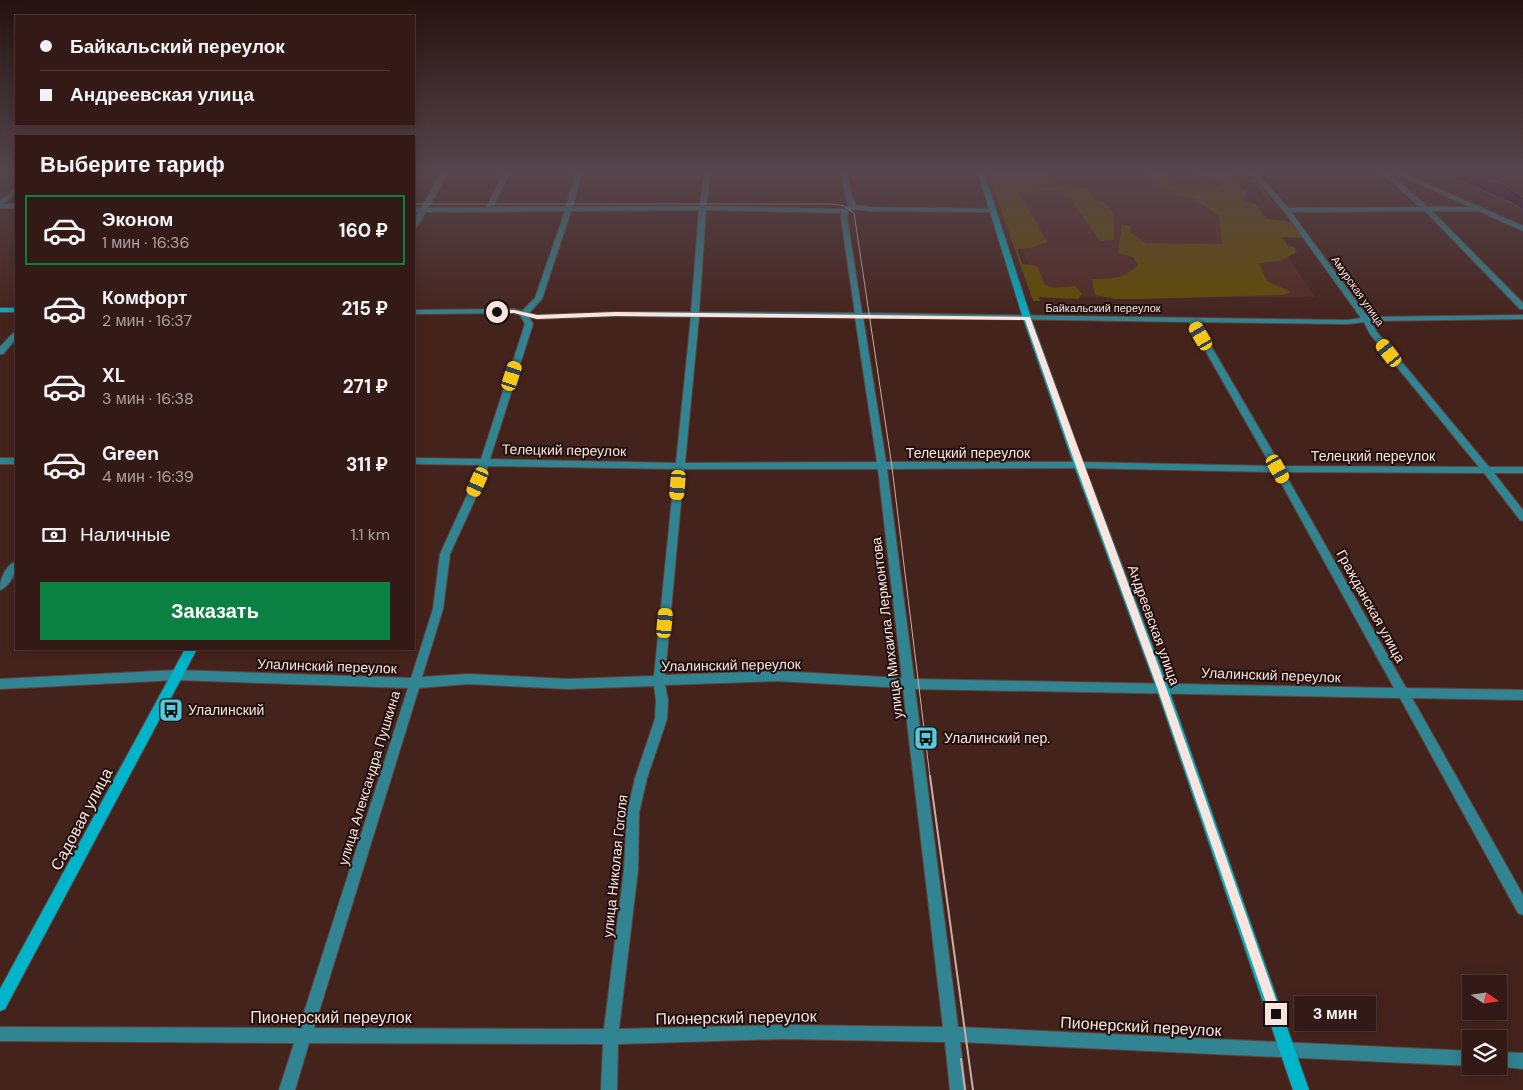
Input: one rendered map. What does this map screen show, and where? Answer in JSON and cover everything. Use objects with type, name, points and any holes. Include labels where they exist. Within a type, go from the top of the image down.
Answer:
[{"type":"street","points":[[523,314],[538,299],[565,221]]},
{"type":"street","name":"улица Николая Гоголя","points":[[609,1090],[611,1037],[630,870],[633,813],[641,778],[661,719],[662,700],[659,682],[695,315],[702,221]]},
{"type":"street","name":"улица Михаила Лермонтова","points":[[844,221],[882,467],[958,1090]]},
{"type":"street","name":"Андреевская улица","points":[[997,221],[1079,466],[1162,687],[1302,1090]]},
{"type":"street","name":"Амурская улица","points":[[1294,221],[1366,318],[1369,327],[1389,353],[1487,470],[1523,517]]},
{"type":"street","points":[[1438,221],[1523,307]]},
{"type":"street","points":[[1505,221],[1523,229]]},
{"type":"street","points":[[0,310],[15,310]]},
{"type":"street","name":"Байкальский переулок","points":[[415,312],[514,312],[537,317],[616,314],[1348,322],[1366,318],[1523,317]]},
{"type":"street","name":"улица Александра Пушкина","points":[[287,1090],[438,609],[445,554],[478,482],[530,324],[523,314]]},
{"type":"street","name":"Гражданская улица","points":[[1192,320],[1278,469],[1523,908]]},
{"type":"street","points":[[0,352],[15,336]]},
{"type":"street","points":[[0,462],[15,461]]},
{"type":"street","name":"Телецкий переулок","points":[[415,461],[680,466],[1079,466],[1523,470]]},
{"type":"street","points":[[0,586],[15,566]]},
{"type":"street","name":"Садовая улица","points":[[0,1004],[190,650]]},
{"type":"street","name":"Улалинский переулок","points":[[0,684],[177,675],[415,684],[468,679],[568,684],[777,676],[909,684],[1162,687],[1403,694],[1523,695]]},
{"type":"street","name":"Пионерский переулок","points":[[0,1034],[611,1037],[784,1032],[951,1035],[1462,1059]]},
{"type":"street","points":[[1507,1060],[1523,1061]]},
{"type":"shaded area","points":[[1005,221],[1035,221],[1047,242],[1030,248],[1017,249],[1022,264],[1037,266],[1045,285],[1055,288],[1075,286],[1082,294],[1078,299],[1039,297],[1040,301],[1033,301]]},
{"type":"shaded area","points":[[1012,221],[1263,221],[1315,297],[1041,298]]},
{"type":"shaded area","points":[[1086,221],[1114,221],[1114,240],[1100,241]]},
{"type":"shaded area","points":[[1220,221],[1292,222],[1305,238],[1282,237],[1288,246],[1294,247],[1297,252],[1280,261],[1259,263],[1267,281],[1291,292],[1282,295],[1142,299],[1116,299],[1095,295],[1092,279],[1122,276],[1138,265],[1133,257],[1118,253],[1122,224],[1130,226],[1131,233],[1146,243],[1222,244]]},
{"type":"tram line","points":[[855,221],[892,467],[930,777]]},
{"type":"tram line","points":[[930,776],[973,1090]]},
{"type":"tram line","points":[[961,1059],[965,1090]]},
{"type":"place","name":"Улалинский","points":[[171,710]]},
{"type":"place","name":"Улалинский пер.","points":[[926,738]]},
{"type":"route","points":[[497,312],[514,312],[537,317],[616,314],[1028,318],[1079,466],[1162,687],[1276,1014]]}]
